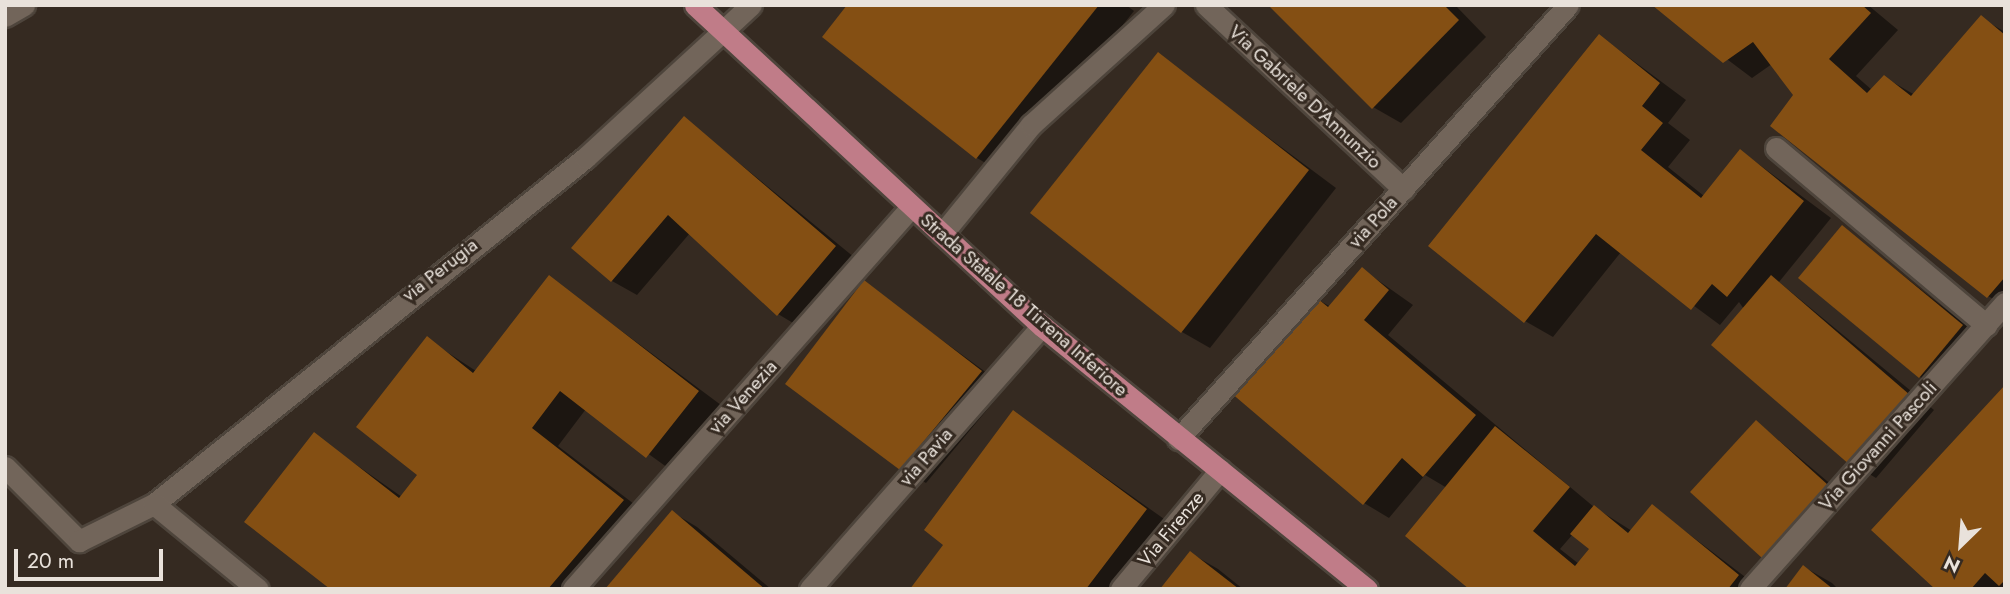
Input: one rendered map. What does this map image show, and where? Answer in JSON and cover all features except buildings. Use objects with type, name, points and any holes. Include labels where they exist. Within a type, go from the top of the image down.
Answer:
[{"type":"main road","name":"Strada Statale 18 Tirrena Inferiore","points":[[695,5],[1042,326],[1362,587]]},
{"type":"street","points":[[5,16],[24,5]]},
{"type":"street","name":"via Perugia","points":[[5,467],[79,541],[154,504],[585,158],[751,5]]},
{"type":"street","points":[[942,234],[1031,125],[1164,5]]},
{"type":"street","name":"Via Gabriele D'Annunzio","points":[[1206,5],[1403,189]]},
{"type":"street","name":"via Pola","points":[[1178,439],[1568,5]]},
{"type":"street","points":[[1776,148],[1986,325]]},
{"type":"street","name":"via Venezia","points":[[573,589],[912,206]]},
{"type":"street","name":"Via Giovanni Pascoli","points":[[1750,589],[2005,303]]},
{"type":"street","name":"via Pavia","points":[[810,589],[1042,326]]},
{"type":"street","name":"Via Firenze","points":[[1121,589],[1220,470]]},
{"type":"street","points":[[154,504],[258,589]]}]
